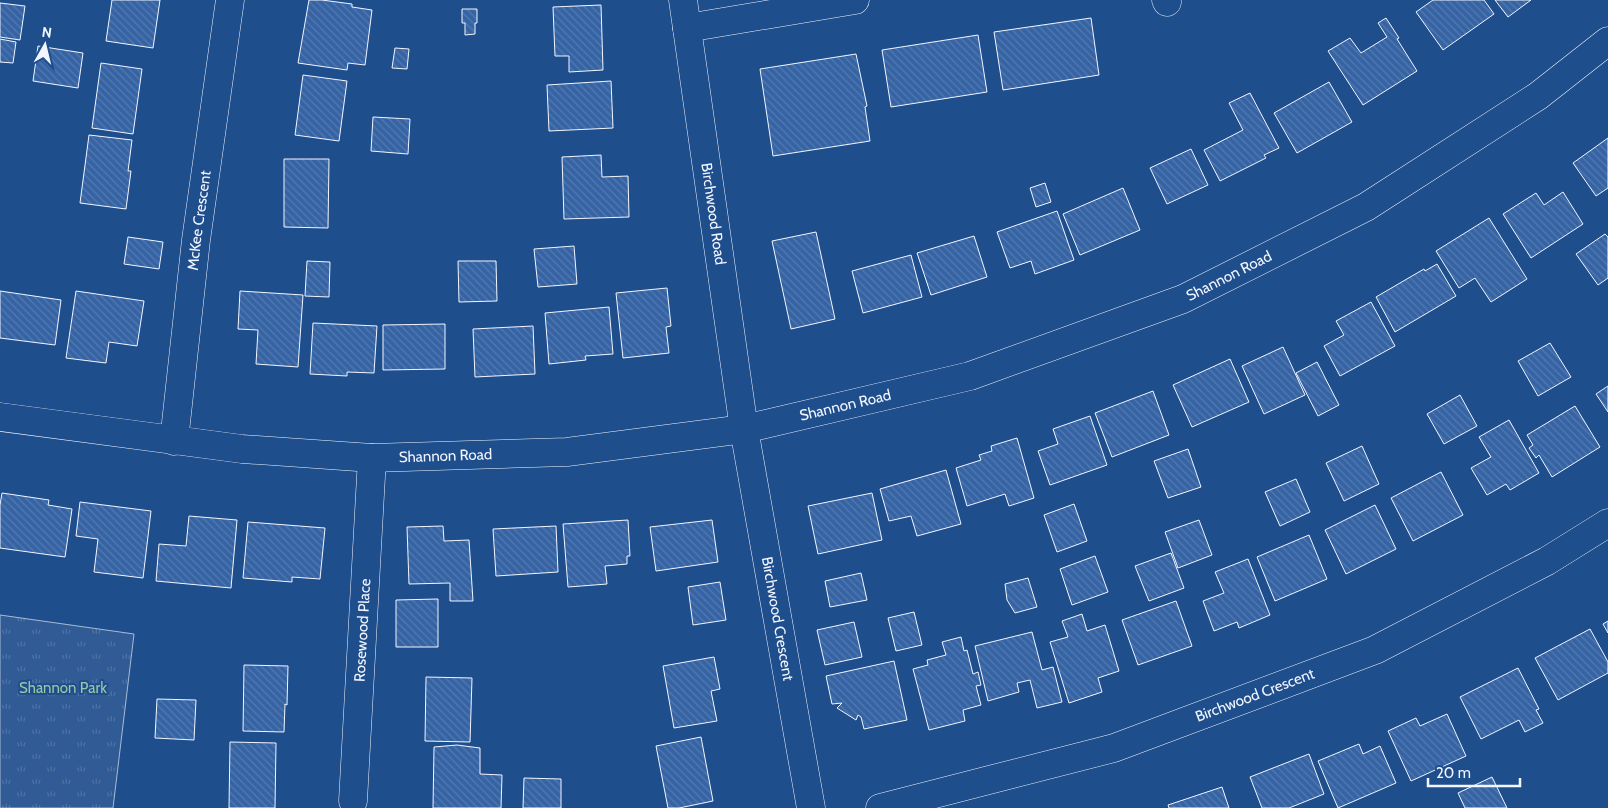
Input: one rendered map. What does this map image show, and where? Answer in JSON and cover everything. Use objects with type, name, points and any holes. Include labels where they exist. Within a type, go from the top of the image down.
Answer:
[{"type":"street","name":"McKee Crescent","points":[[174,441],[196,240],[230,0]]},
{"type":"street","name":"Birchwood Road","points":[[683,0],[744,429]]},
{"type":"street","points":[[687,28],[855,0]]},
{"type":"street","name":"Shannon Road","points":[[0,417],[242,449],[372,458],[567,452],[744,429],[970,376],[1183,299],[1366,207],[1538,96],[1608,41]]},
{"type":"street","name":"Birchwood Crescent","points":[[744,429],[811,808]]},
{"type":"street","name":"Rosewood Place","points":[[352,806],[372,458]]},
{"type":"street","name":"Birchwood Crescent","points":[[880,808],[1114,748],[1375,650],[1547,561],[1608,523]]},
{"type":"green space","name":"Shannon Park","points":[[0,615],[134,634],[113,808],[0,808]]},
{"type":"building","points":[[112,0],[160,0],[153,48],[106,41]]},
{"type":"building","points":[[309,0],[352,4],[352,7],[372,10],[365,65],[348,63],[347,70],[298,63]]},
{"type":"building","points":[[1433,0],[1484,0],[1494,14],[1443,50],[1416,12]]},
{"type":"building","points":[[1495,0],[1531,0],[1508,17]]},
{"type":"building","points":[[0,3],[25,6],[20,40],[0,37]]},
{"type":"building","points":[[601,5],[603,70],[569,72],[569,56],[555,56],[553,7]]},
{"type":"building","points":[[462,9],[477,9],[475,34],[465,35],[465,23],[462,23]]},
{"type":"building","points":[[1091,18],[1099,75],[1003,90],[994,32]]},
{"type":"building","points":[[1386,18],[1417,71],[1363,105],[1328,51],[1350,38],[1361,53],[1387,37],[1378,23]]},
{"type":"building","points":[[978,35],[987,92],[891,107],[882,50]]},
{"type":"building","points":[[0,39],[16,42],[13,63],[0,62]]},
{"type":"building","points":[[38,46],[83,53],[78,88],[33,81]]},
{"type":"building","points":[[395,48],[409,49],[407,69],[392,68]]},
{"type":"building","points":[[856,54],[867,106],[865,107],[870,141],[773,156],[760,69]]},
{"type":"building","points":[[101,63],[142,69],[133,134],[92,128]]},
{"type":"building","points":[[303,75],[347,81],[339,141],[295,135]]},
{"type":"building","points":[[611,81],[613,128],[549,131],[547,85]]},
{"type":"building","points":[[1329,82],[1352,122],[1297,153],[1274,113]]},
{"type":"building","points":[[1250,93],[1279,148],[1264,155],[1266,158],[1220,181],[1204,150],[1243,130],[1229,103]]},
{"type":"building","points":[[373,117],[410,119],[408,154],[371,151]]},
{"type":"building","points":[[89,135],[132,140],[128,171],[131,171],[126,209],[80,203]]},
{"type":"building","points":[[1608,138],[1608,188],[1596,196],[1573,163]]},
{"type":"building","points":[[1191,149],[1208,185],[1167,204],[1150,168]]},
{"type":"building","points":[[601,155],[602,177],[628,176],[629,217],[564,219],[562,157]]},
{"type":"building","points":[[284,159],[329,159],[328,228],[284,227]]},
{"type":"building","points":[[1045,183],[1051,202],[1036,207],[1030,188]]},
{"type":"building","points":[[1123,188],[1140,230],[1080,255],[1063,214]]},
{"type":"building","points":[[1563,192],[1583,224],[1531,258],[1503,214],[1536,193],[1544,205]]},
{"type":"building","points":[[1057,211],[1074,260],[1035,274],[1031,261],[1010,268],[997,232]]},
{"type":"building","points":[[1489,218],[1527,279],[1491,302],[1475,278],[1459,288],[1436,251]]},
{"type":"building","points":[[816,232],[835,319],[791,329],[772,241]]},
{"type":"building","points":[[1605,234],[1608,237],[1608,278],[1598,285],[1576,254]]},
{"type":"building","points":[[974,236],[987,277],[931,295],[917,253]]},
{"type":"building","points":[[128,237],[163,242],[159,269],[124,264]]},
{"type":"building","points":[[574,246],[577,284],[538,287],[534,249]]},
{"type":"building","points":[[911,255],[922,297],[863,313],[852,271]]},
{"type":"building","points":[[307,261],[330,262],[329,297],[305,296]]},
{"type":"building","points":[[458,261],[496,261],[497,301],[459,302]]},
{"type":"building","points":[[1437,264],[1456,296],[1395,332],[1376,297],[1424,269],[1425,271]]},
{"type":"building","points":[[667,288],[671,326],[666,327],[669,353],[623,358],[616,293]]},
{"type":"building","points":[[0,291],[61,300],[55,345],[0,338]]},
{"type":"building","points":[[76,291],[144,301],[137,346],[109,342],[106,363],[66,358]]},
{"type":"building","points":[[240,291],[303,295],[298,367],[256,364],[258,330],[238,329]]},
{"type":"building","points":[[1371,302],[1395,346],[1340,376],[1324,346],[1344,335],[1336,321]]},
{"type":"building","points":[[609,307],[613,354],[585,356],[586,360],[549,364],[545,313]]},
{"type":"building","points":[[313,323],[377,326],[374,373],[347,372],[347,376],[310,374]]},
{"type":"building","points":[[445,324],[445,369],[383,370],[383,325]]},
{"type":"building","points":[[533,326],[535,374],[475,377],[473,329]]},
{"type":"building","points":[[1550,343],[1571,377],[1538,396],[1518,361]]},
{"type":"building","points":[[1283,347],[1305,395],[1264,414],[1242,366]]},
{"type":"building","points":[[1230,359],[1249,402],[1192,427],[1173,385]]},
{"type":"building","points":[[1317,362],[1339,405],[1318,416],[1296,373]]},
{"type":"building","points":[[1608,386],[1608,412],[1596,394]]},
{"type":"building","points":[[1153,391],[1169,435],[1112,457],[1095,413]]},
{"type":"building","points":[[1460,395],[1477,426],[1444,444],[1427,414]]},
{"type":"building","points":[[1575,406],[1600,447],[1552,477],[1539,455],[1536,458],[1529,448],[1533,445],[1527,435]]},
{"type":"building","points":[[1090,416],[1107,465],[1050,485],[1038,451],[1058,444],[1053,429]]},
{"type":"building","points":[[1509,420],[1539,473],[1510,490],[1506,484],[1487,495],[1471,468],[1491,457],[1479,437]]},
{"type":"building","points":[[1017,438],[1034,498],[1009,506],[1005,494],[967,506],[956,468],[981,460],[979,455],[992,451],[991,446]]},
{"type":"building","points":[[1362,446],[1379,484],[1344,501],[1326,463]]},
{"type":"building","points":[[1188,449],[1201,487],[1168,498],[1154,461]]},
{"type":"building","points":[[946,470],[961,524],[917,536],[911,516],[889,521],[880,489]]},
{"type":"building","points":[[1441,472],[1463,515],[1413,541],[1391,498]]},
{"type":"building","points":[[1296,479],[1310,512],[1280,526],[1265,492]]},
{"type":"building","points":[[2,493],[49,500],[48,505],[72,509],[65,557],[0,548],[0,505]]},
{"type":"building","points":[[872,493],[882,540],[818,554],[808,506]]},
{"type":"building","points":[[80,502],[151,511],[143,578],[94,572],[98,539],[76,536]]},
{"type":"building","points":[[1074,504],[1087,541],[1057,552],[1044,515]]},
{"type":"building","points":[[1375,505],[1396,549],[1346,574],[1325,530]]},
{"type":"building","points":[[189,516],[237,520],[231,588],[156,581],[159,544],[186,546]]},
{"type":"building","points":[[628,520],[630,556],[627,556],[627,564],[605,566],[607,584],[568,587],[563,524]]},
{"type":"building","points":[[712,520],[718,562],[656,571],[650,527]]},
{"type":"building","points":[[1199,520],[1212,555],[1178,568],[1165,532]]},
{"type":"building","points":[[248,522],[325,528],[320,579],[292,577],[292,582],[243,578]]},
{"type":"building","points":[[443,526],[444,541],[469,540],[473,601],[450,601],[450,583],[409,584],[407,527]]},
{"type":"building","points":[[556,526],[558,572],[496,576],[493,529]]},
{"type":"building","points":[[1309,535],[1327,579],[1275,601],[1257,557]]},
{"type":"building","points":[[1171,553],[1184,588],[1149,601],[1135,566]]},
{"type":"building","points":[[1095,556],[1108,592],[1072,605],[1060,569]]},
{"type":"building","points":[[1248,559],[1270,615],[1239,628],[1237,622],[1214,631],[1203,601],[1224,593],[1215,572]]},
{"type":"building","points":[[861,573],[867,600],[830,607],[825,581]]},
{"type":"building","points":[[1028,578],[1037,607],[1015,613],[1007,600],[1005,584]]},
{"type":"building","points":[[720,582],[726,620],[693,625],[688,587]]},
{"type":"building","points":[[438,599],[438,647],[396,647],[396,600]]},
{"type":"building","points":[[1176,601],[1192,646],[1138,665],[1122,620]]},
{"type":"building","points":[[914,612],[922,645],[896,651],[888,618]]},
{"type":"building","points":[[1082,614],[1087,631],[1105,625],[1119,671],[1098,678],[1102,692],[1069,703],[1050,642],[1068,637],[1062,621]]},
{"type":"building","points":[[1608,621],[1608,633],[1603,624]]},
{"type":"building","points":[[854,622],[862,657],[825,665],[817,630]]},
{"type":"building","points":[[1590,629],[1608,662],[1608,673],[1558,700],[1535,658]]},
{"type":"building","points":[[1032,632],[1042,670],[1053,667],[1062,702],[1037,708],[1030,680],[1017,683],[1019,692],[988,701],[975,646]]},
{"type":"building","points":[[961,637],[964,651],[967,650],[973,674],[978,672],[981,685],[976,686],[981,705],[963,710],[965,721],[929,730],[913,669],[928,665],[927,660],[946,655],[942,642]]},
{"type":"building","points":[[714,657],[720,689],[711,691],[717,721],[674,728],[663,666]]},
{"type":"building","points":[[894,661],[907,720],[864,729],[861,717],[858,715],[856,720],[837,708],[842,703],[832,704],[826,676]]},
{"type":"building","points":[[244,665],[288,666],[284,732],[243,731]]},
{"type":"building","points":[[1518,668],[1539,709],[1536,710],[1543,723],[1525,732],[1519,720],[1481,739],[1460,697]]},
{"type":"building","points":[[426,677],[472,678],[470,742],[425,741]]},
{"type":"building","points":[[157,699],[196,700],[194,740],[155,738]]},
{"type":"building","points":[[1447,714],[1466,756],[1411,781],[1388,731],[1416,718],[1420,726]]},
{"type":"building","points":[[701,737],[713,801],[679,808],[668,808],[656,746]]},
{"type":"building","points":[[230,742],[276,743],[275,808],[229,808]]},
{"type":"building","points":[[1359,744],[1363,754],[1380,746],[1396,783],[1338,808],[1318,761]]},
{"type":"building","points":[[457,745],[480,748],[480,774],[502,775],[501,808],[433,808],[434,747]]},
{"type":"building","points":[[1309,754],[1324,794],[1289,808],[1262,808],[1250,777]]},
{"type":"building","points":[[1492,777],[1507,808],[1465,808],[1458,793]]},
{"type":"building","points":[[524,778],[561,779],[561,808],[523,808]]},
{"type":"building","points":[[1222,787],[1229,808],[1169,808],[1168,805]]}]
